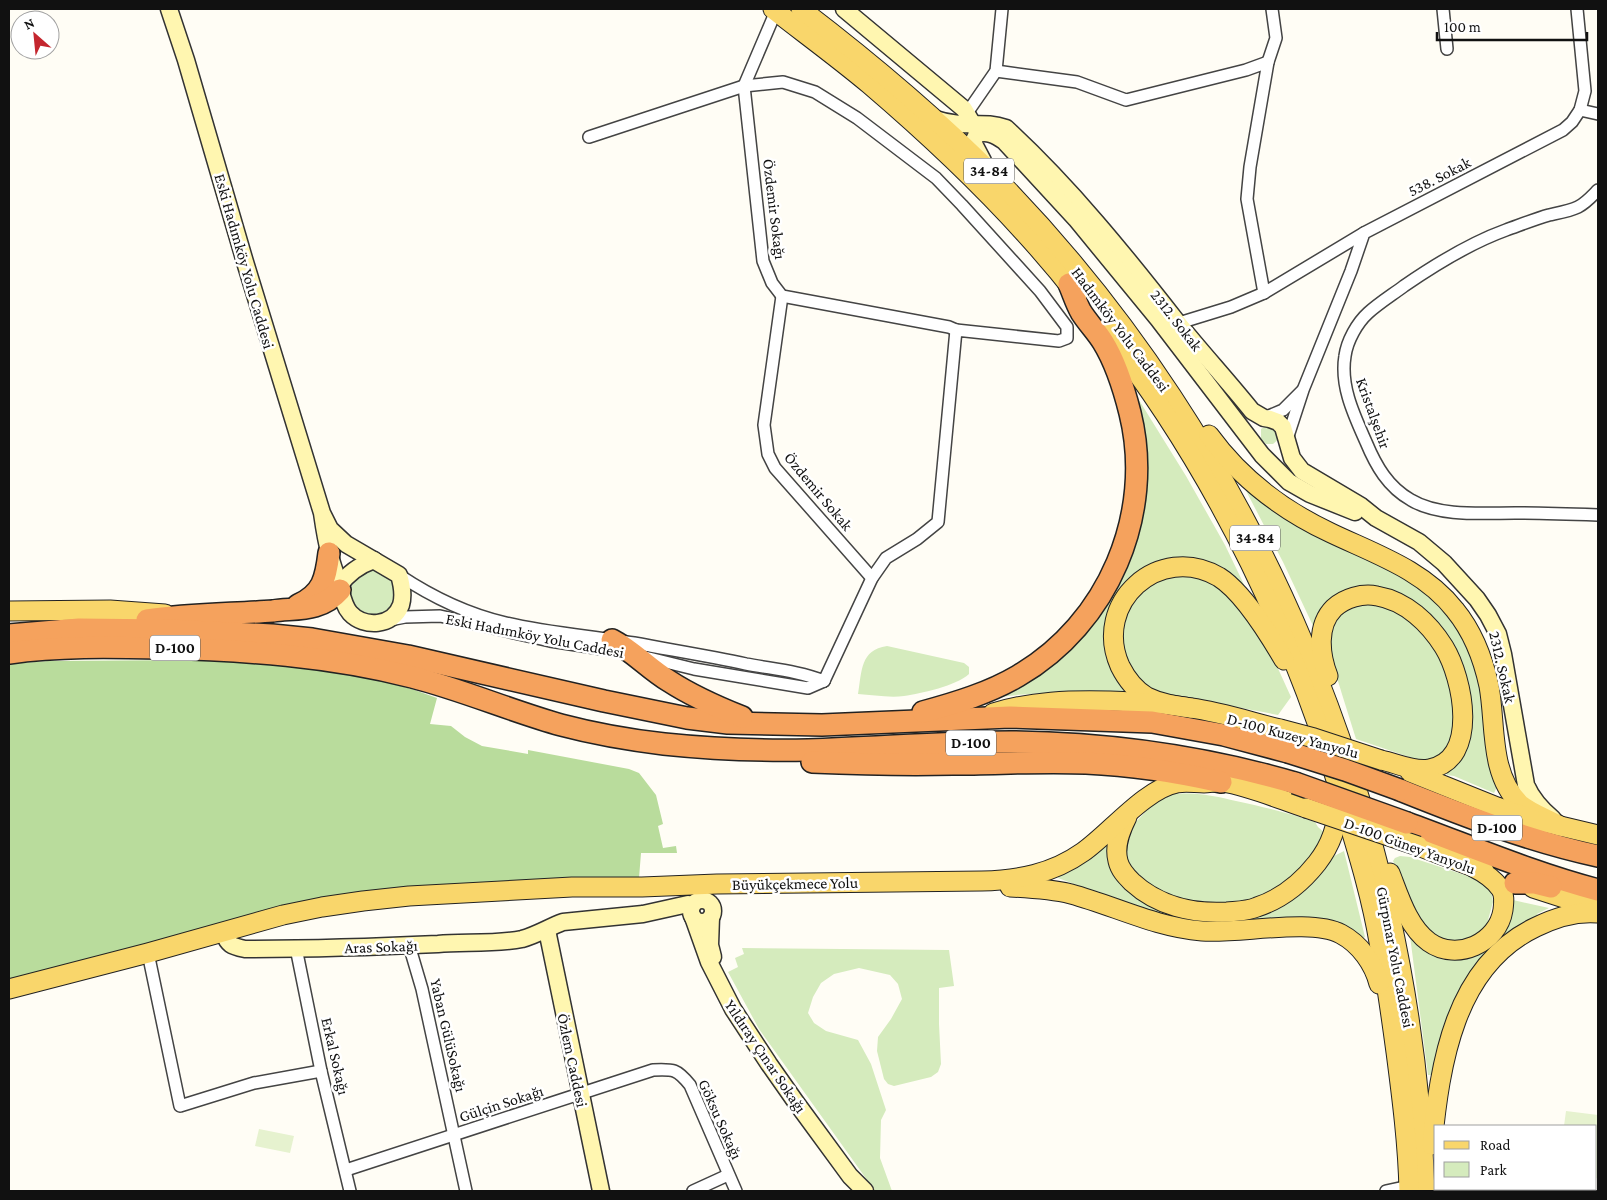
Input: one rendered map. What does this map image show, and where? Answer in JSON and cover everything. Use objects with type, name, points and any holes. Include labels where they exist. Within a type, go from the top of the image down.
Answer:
[{"type":"highway","points":[[876,724],[989,691],[1039,663],[1056,649],[1093,608],[1107,586],[1118,562],[1133,517],[1136,482],[1135,441],[1130,414],[1108,351],[1082,312],[1069,284]]},
{"type":"highway","points":[[287,609],[304,603],[317,592],[326,575],[329,553]]},
{"type":"highway","points":[[95,630],[179,615],[242,613],[313,607],[335,596],[340,588]]},
{"type":"highway","name":"D-100","points":[[9,635],[79,630],[170,630],[312,639],[408,656],[686,718],[728,723],[761,725],[876,724],[1010,717],[1152,722],[1224,735],[1288,752],[1400,790],[1468,818],[1510,832],[1598,856]]},
{"type":"highway","points":[[612,640],[668,681],[698,699],[761,725]]},
{"type":"highway","name":"D-100","points":[[9,653],[67,648],[136,647],[231,651],[317,659],[409,676],[594,733],[644,741],[731,749],[776,750],[976,743],[1050,744],[1140,750],[1206,761],[1295,782],[1528,868],[1598,890]]},
{"type":"highway","points":[[644,741],[660,748],[704,758],[729,760],[867,764],[1086,763],[1180,773],[1221,782]]},
{"type":"highway","points":[[1515,883],[1535,883],[1598,898]]},
{"type":"main road","name":"Hadımköy Yolu Caddesi","points":[[801,9],[865,60],[932,118],[990,172],[1030,214],[1110,310],[1148,362],[1210,456],[1262,552],[1310,658],[1336,728]]},
{"type":"main road","name":"Hadımköy Yolu Caddesi","points":[[774,10],[868,84],[952,157],[1014,222],[1069,284],[1172,425],[1204,478],[1272,608],[1312,706]]},
{"type":"main road","points":[[1148,362],[1167,378],[1218,448],[1249,481],[1299,517],[1415,574],[1439,591],[1467,626],[1483,662],[1489,686],[1497,755],[1505,783],[1513,796],[1522,805],[1560,826]]},
{"type":"main road","points":[[1191,708],[1174,706],[1155,700],[1140,692],[1123,672],[1114,647],[1113,628],[1125,597],[1133,587],[1143,580],[1168,568],[1189,567],[1203,570],[1229,585],[1264,628],[1312,706]]},
{"type":"main road","points":[[1336,728],[1336,703],[1324,665],[1322,628],[1334,608],[1358,596],[1370,595],[1395,601],[1409,609],[1422,620],[1445,648],[1458,679],[1463,700],[1463,714],[1461,734],[1456,750],[1450,759],[1439,766],[1417,769],[1381,760]]},
{"type":"main road","points":[[9,611],[110,610],[179,615],[208,623],[272,635]]},
{"type":"main road","name":"D-100 Kuzey Yanyolu","points":[[978,718],[1013,707],[1041,702],[1073,700],[1135,702],[1191,708],[1314,738],[1381,760],[1497,807],[1535,820],[1598,835]]},
{"type":"main road","name":"34-84","points":[[1312,706],[1336,779]]},
{"type":"main road","name":"Gürpınar Yolu Caddesi","points":[[1336,728],[1373,845],[1399,957],[1410,1026],[1420,1110],[1415,1190]]},
{"type":"main road","points":[[1129,812],[1118,837],[1116,850],[1121,870],[1140,889],[1152,897],[1184,910],[1204,912],[1243,911],[1256,908],[1288,892],[1312,870],[1322,856],[1335,829],[1338,815],[1336,779]]},
{"type":"main road","name":"Gürpınar Yolu Caddesi","points":[[1336,779],[1378,933],[1415,1190]]},
{"type":"main road","name":"D-100 Güney Yanyolu","points":[[947,882],[1014,879],[1036,875],[1061,866],[1083,852],[1129,812],[1163,788],[1176,783],[1221,782],[1252,790],[1418,846],[1515,883],[1598,911]]},
{"type":"main road","points":[[1373,845],[1384,861],[1410,919],[1429,942],[1452,950],[1464,949],[1488,938],[1497,928],[1502,916],[1504,903],[1501,888],[1484,872],[1473,867]]},
{"type":"main road","points":[[947,882],[992,887],[1053,890],[1092,901],[1148,921],[1201,931],[1296,927],[1325,928],[1341,934],[1355,943],[1365,954],[1375,973],[1393,1030]]},
{"type":"main road","name":"Büyükçekmece Yolu","points":[[9,989],[290,914],[322,907],[372,900],[409,896],[572,887],[947,882]]},
{"type":"main road","points":[[1415,1190],[1454,1025],[1469,991],[1482,970],[1498,951],[1529,930],[1553,919],[1570,914],[1598,911]]},
{"type":"street","name":"Eski Hadımköy Yolu Caddesi","points":[[169,9],[322,513],[329,553],[346,607],[358,620],[378,624],[405,617],[440,616],[550,636],[694,669],[808,688],[824,681]]},
{"type":"street","name":"2312. Sokak","points":[[844,9],[973,123],[984,132],[994,134],[1004,141],[1076,219],[1158,319],[1260,453],[1284,477],[1310,494],[1354,512],[1376,518]]},
{"type":"street","points":[[990,172],[972,142],[974,137],[973,123],[996,72],[1002,9]]},
{"type":"street","points":[[1264,292],[1247,199],[1250,168],[1268,62],[1276,38],[1272,9]]},
{"type":"street","points":[[1443,9],[1447,49]]},
{"type":"street","name":"538. Sokak","points":[[1179,324],[1231,307],[1264,292],[1364,233],[1563,130],[1572,122],[1580,110],[1585,91],[1577,9]]},
{"type":"street","name":"Özdemir Sokağı","points":[[774,10],[744,86],[763,261],[772,283],[782,296]]},
{"type":"street","points":[[996,72],[1077,82],[1126,100],[1246,70],[1268,62]]},
{"type":"street","points":[[589,137],[744,86],[783,82],[815,92],[858,118],[930,173],[962,205],[1040,291],[1067,328],[1067,338],[1059,341],[1043,340],[956,330],[950,327],[782,296]]},
{"type":"street","points":[[1580,110],[1598,114]]},
{"type":"street","name":"2312. Sokak","points":[[932,118],[957,124],[983,123],[1006,128],[1025,145],[1145,279],[1179,324],[1252,411],[1284,427],[1292,458],[1302,471],[1361,506],[1376,518],[1419,542],[1444,563],[1477,599],[1498,634],[1526,784],[1531,797],[1560,826]]},
{"type":"street","name":"Kristalşehir","points":[[1598,190],[1578,207],[1519,225],[1472,245],[1389,296],[1367,314],[1353,335],[1345,353],[1343,376],[1354,412],[1375,463],[1397,490],[1413,501],[1431,509],[1460,512],[1598,515]]},
{"type":"street","points":[[1260,453],[1267,454],[1273,452],[1287,439],[1364,233]]},
{"type":"street","name":"Özdemir Sokak","points":[[782,296],[764,425],[768,454],[775,468],[872,578]]},
{"type":"street","points":[[824,681],[872,578],[886,558],[917,539],[938,522],[956,330]]},
{"type":"street","points":[[1250,440],[1256,424],[1264,418],[1283,410],[1304,390]]},
{"type":"street","name":"Eski Hadımköy Yolu Caddesi","points":[[322,513],[330,529],[346,544],[430,595],[472,613],[550,636],[612,640],[704,655],[772,669],[808,674],[824,681]]},
{"type":"street","points":[[340,588],[344,579],[359,566],[374,560]]},
{"type":"street","points":[[386,621],[396,614],[401,605],[403,588],[399,575]]},
{"type":"street","points":[[694,669],[699,665],[704,655]]},
{"type":"street","name":"Yıldıray Çınar Sokağı","points":[[696,917],[712,913],[717,884]]},
{"type":"street","name":"Yıldıray Çınar Sokağı","points":[[680,885],[687,892],[696,917],[734,998],[786,1078],[847,1161],[855,1174],[858,1189]]},
{"type":"street","name":"Aras Sokağı","points":[[696,917],[704,901],[709,903],[712,913]]},
{"type":"street","name":"Aras Sokağı","points":[[223,932],[227,943],[234,947],[245,949],[409,945],[519,939],[547,930],[551,926],[563,922],[643,914],[688,904],[696,917]]},
{"type":"street","name":"Özlem Caddesi","points":[[547,930],[600,1191]]},
{"type":"street","name":"Yaban GülüSokağı","points":[[409,945],[422,989],[466,1191]]},
{"type":"street","name":"Erkal Sokağı","points":[[296,948],[350,1191]]},
{"type":"street","points":[[148,953],[180,1106],[254,1084],[322,1071]]},
{"type":"street","name":"Gülçin Sokağı","points":[[346,1170],[653,1070],[667,1069]]},
{"type":"street","name":"Göksu Sokağı","points":[[667,1069],[680,1072],[690,1085],[736,1191]]},
{"type":"street","points":[[693,1191],[728,1175]]},
{"type":"street","points":[[1386,1191],[1415,1190]]},
{"type":"green space","points":[[1134,392],[1186,476],[1225,545],[1250,597],[1197,561],[1118,597],[1127,691],[1058,692],[990,698],[1119,578]]},
{"type":"green space","points":[[1273,424],[1280,438],[1273,444],[1266,444],[1261,439],[1261,429]]},
{"type":"green space","points":[[1243,485],[1423,588],[1458,627],[1470,651],[1479,679],[1497,787],[1494,793],[1454,776],[1447,775],[1446,770],[1458,756],[1456,655],[1369,588],[1315,630],[1283,562]]},
{"type":"green space","points":[[374,570],[394,582],[396,594],[388,610],[374,616],[365,614],[357,609],[352,600],[351,591],[354,582],[361,574]]},
{"type":"green space","points":[[1182,573],[1202,576],[1235,598],[1270,651],[1291,697],[1278,715],[1159,693],[1144,685],[1127,665],[1120,632],[1130,600],[1160,577]]},
{"type":"green space","points":[[1375,600],[1420,626],[1444,660],[1456,712],[1450,745],[1443,755],[1430,760],[1415,759],[1356,739],[1327,646],[1331,623],[1349,604]]},
{"type":"green space","points":[[887,646],[964,663],[969,667],[969,674],[956,682],[911,695],[893,697],[858,694],[862,670],[867,657],[878,648]]},
{"type":"green space","points":[[200,660],[290,666],[379,680],[437,698],[430,724],[451,726],[465,737],[482,746],[528,754],[528,750],[629,769],[639,773],[656,795],[663,824],[658,826],[663,848],[676,846],[677,853],[641,853],[639,878],[393,893],[9,984],[9,664],[48,661]]},
{"type":"green space","points":[[1177,791],[1179,794],[1215,796],[1295,816],[1315,822],[1326,834],[1320,847],[1281,890],[1235,905],[1174,900],[1130,873],[1124,847],[1133,825],[1150,807],[1162,797]]},
{"type":"green space","points":[[1109,842],[1128,888],[1244,917],[1330,858],[1344,851],[1365,937],[1359,941],[1192,923],[1141,909],[1058,878],[1059,875]]},
{"type":"green space","points":[[1400,856],[1410,857],[1483,881],[1491,890],[1493,902],[1488,920],[1492,922],[1485,931],[1460,944],[1436,939],[1417,918],[1419,917],[1393,861]]},
{"type":"green space","points":[[1513,900],[1549,908],[1498,941],[1505,928]]},
{"type":"green space","points":[[1410,936],[1430,951],[1448,958],[1467,958],[1491,949],[1466,981],[1433,1075],[1428,1075]]},
{"type":"green space","points":[[742,948],[949,950],[954,986],[939,988],[941,1064],[938,1072],[931,1077],[894,1086],[888,1084],[884,1079],[877,1051],[878,1037],[902,999],[898,984],[890,975],[859,968],[834,974],[821,983],[813,997],[808,1013],[814,1023],[826,1031],[858,1040],[871,1064],[886,1110],[881,1120],[880,1158],[892,1191],[875,1191],[759,1029],[728,972],[738,967],[735,958],[744,954]]},
{"type":"green space","points":[[1566,1111],[1598,1115],[1598,1179],[1597,1125],[1564,1125]]},
{"type":"green space","points":[[259,1129],[294,1136],[290,1153],[255,1146]]}]
